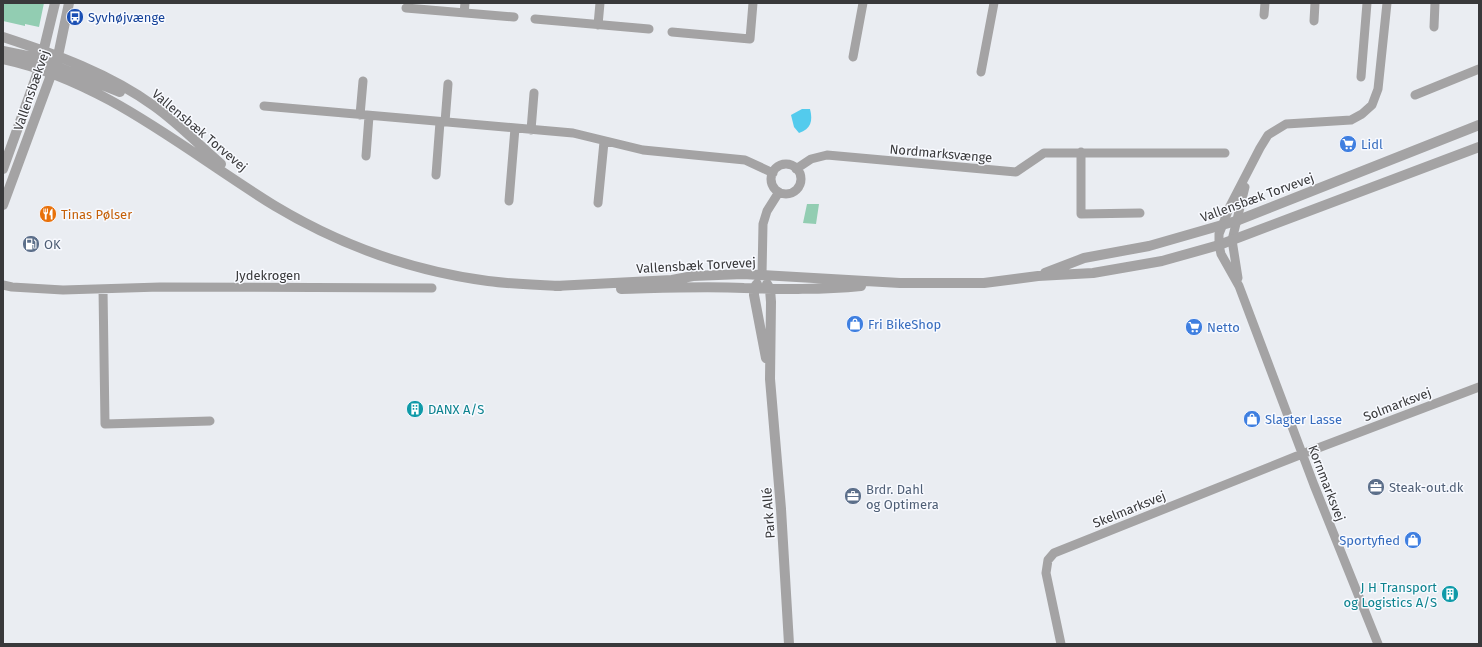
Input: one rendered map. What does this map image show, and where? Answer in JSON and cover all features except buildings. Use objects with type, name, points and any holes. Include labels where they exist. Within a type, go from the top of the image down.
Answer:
[{"type":"street","name":"Vallensbækvej","points":[[3,169],[42,60],[55,3]]},
{"type":"street","name":"Vallensbækvej","points":[[3,205],[55,65],[69,3]]},
{"type":"street","points":[[464,13],[465,3]]},
{"type":"street","points":[[598,25],[600,3]]},
{"type":"street","points":[[672,32],[750,39],[753,3]]},
{"type":"street","points":[[853,57],[863,3]]},
{"type":"street","points":[[981,72],[994,3]]},
{"type":"street","points":[[1264,15],[1265,3]]},
{"type":"street","points":[[1314,21],[1315,3]]},
{"type":"street","points":[[1361,77],[1367,3]]},
{"type":"street","points":[[1219,245],[1222,225],[1264,140],[1286,124],[1351,120],[1362,114],[1372,104],[1378,89],[1387,3]]},
{"type":"street","points":[[1434,27],[1435,3]]},
{"type":"street","points":[[406,8],[514,17]]},
{"type":"street","points":[[535,19],[649,30]]},
{"type":"street","name":"Vallensbæk Torvevej","points":[[3,37],[42,60],[55,65],[103,76],[129,90],[155,107],[248,188]]},
{"type":"street","points":[[3,51],[42,60],[55,65]]},
{"type":"street","name":"Vallensbæk Torvevej","points":[[3,59],[42,60]]},
{"type":"street","name":"Vallensbæk Torvevej","points":[[55,65],[96,92],[123,107],[274,206],[325,233],[392,260],[423,269],[476,279],[522,284],[610,289],[831,289],[886,283]]},
{"type":"street","points":[[1415,95],[1479,69]]},
{"type":"street","points":[[363,81],[366,156]]},
{"type":"street","points":[[436,176],[448,84]]},
{"type":"street","points":[[531,130],[534,93]]},
{"type":"street","points":[[264,106],[572,133],[604,142],[643,150],[745,160],[773,173]]},
{"type":"street","name":"Vallensbæk Torvevej","points":[[1038,276],[1084,258],[1149,246],[1236,221],[1479,125]]},
{"type":"street","points":[[509,201],[515,128]]},
{"type":"street","points":[[598,203],[604,142]]},
{"type":"street","name":"Vallensbæk Torvevej","points":[[555,286],[672,280],[693,276],[762,275],[886,283],[984,283],[1038,276],[1086,274],[1126,268],[1162,261],[1219,245],[1479,146]]},
{"type":"street","points":[[1081,152],[1081,214],[1140,213]]},
{"type":"street","name":"Nordmarksvænge","points":[[796,169],[811,159],[827,155],[1016,172],[1044,153],[1225,152]]},
{"type":"street","points":[[782,165],[792,166],[796,169],[801,178],[798,188],[789,194],[778,192],[772,186],[773,173],[782,165]]},
{"type":"street","points":[[1232,240],[1248,175]]},
{"type":"street","points":[[754,288],[762,275],[763,224],[767,212],[778,192]]},
{"type":"street","name":"Kornmarksvej","points":[[1232,240],[1239,286]]},
{"type":"street","name":"Kornmarksvej","points":[[1219,245],[1223,258],[1239,286],[1302,454],[1378,644]]},
{"type":"street","name":"Park Allé","points":[[762,275],[770,289],[770,379],[781,509],[789,644]]},
{"type":"street","name":"Jydekrogen","points":[[3,285],[12,287],[63,290],[432,288]]},
{"type":"street","name":"Park Allé","points":[[754,288],[770,379]]},
{"type":"street","points":[[103,289],[105,424],[210,421]]},
{"type":"street","name":"Solmarksvej","points":[[1302,454],[1479,386]]},
{"type":"street","name":"Skelmarksvej","points":[[1061,644],[1046,573],[1048,560],[1054,553],[1302,454]]},
{"type":"green space","points":[[3,3],[44,3],[39,27],[25,24],[25,26],[3,21]]},
{"type":"green space","points":[[807,204],[819,204],[816,224],[803,223]]},
{"type":"water","points":[[802,109],[810,109],[811,121],[809,127],[799,133],[794,127],[791,115]]},
{"type":"place","name":"Syvhøjvænge","points":[[75,17]]},
{"type":"place","name":"Lidl","points":[[1348,144]]},
{"type":"place","name":"Tinas Pølser","points":[[48,214]]},
{"type":"place","name":"OK","points":[[31,244]]},
{"type":"place","name":"Fri BikeShop","points":[[855,324]]},
{"type":"place","name":"Netto","points":[[1194,327]]},
{"type":"place","name":"DANX A/S","points":[[415,409]]},
{"type":"place","name":"Slagter Lasse","points":[[1252,419]]},
{"type":"place","name":"Steak-out.dk","points":[[1376,487]]},
{"type":"place","name":"Brdr. Dahl og Optimera","points":[[853,496]]},
{"type":"place","name":"Sportyfied","points":[[1413,540]]},
{"type":"place","name":"J H Transport og Logistics A/S","points":[[1450,594]]}]
